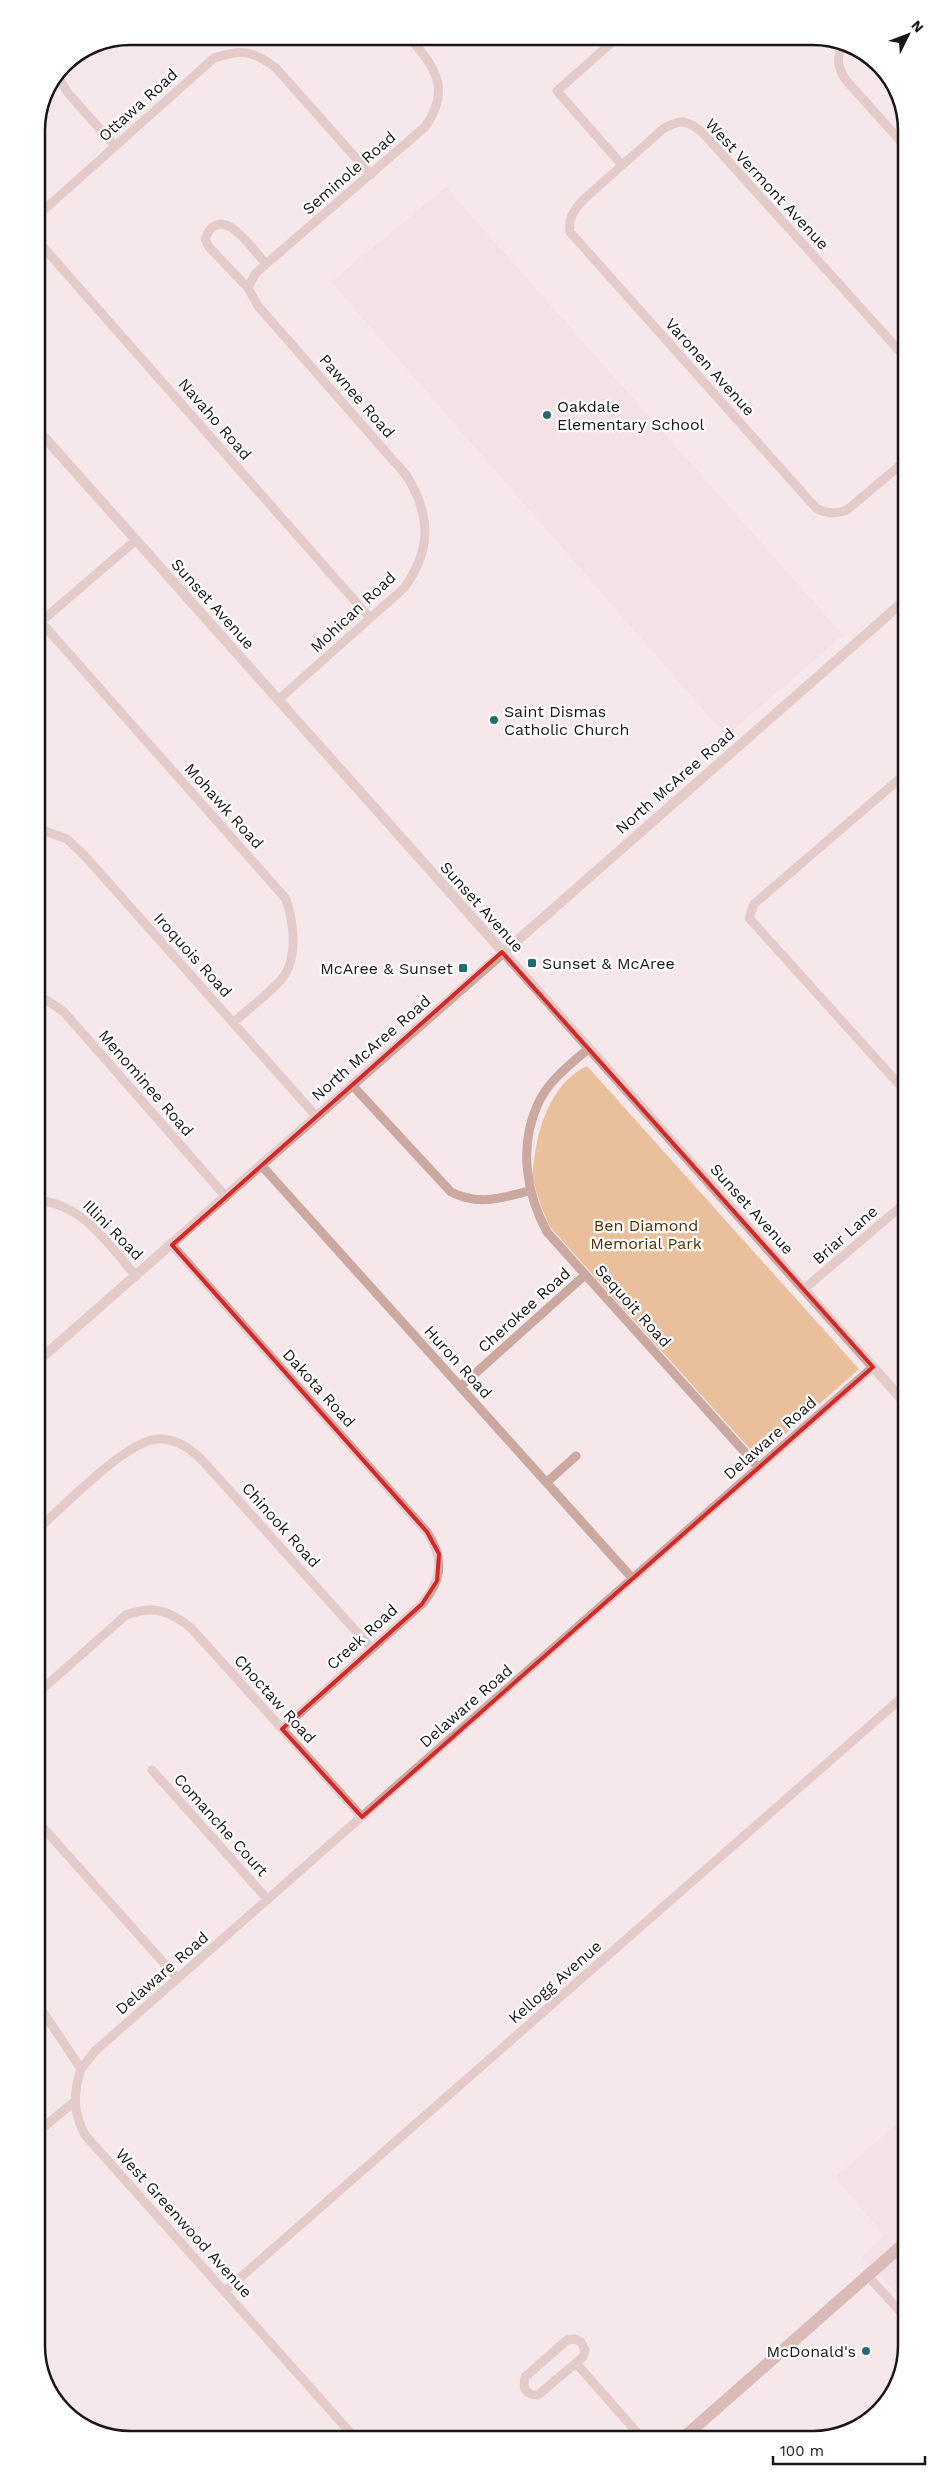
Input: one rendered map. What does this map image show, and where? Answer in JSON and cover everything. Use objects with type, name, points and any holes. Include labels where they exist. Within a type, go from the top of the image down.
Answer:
[{"type":"main road","points":[[691,2431],[898,2249]]},
{"type":"street","name":"Seminole Road","points":[[248,288],[255,274],[425,127],[436,112],[439,95],[432,65],[415,45]]},
{"type":"street","points":[[609,45],[557,91],[622,165]]},
{"type":"street","points":[[841,50],[838,58],[839,68],[845,80],[898,138]]},
{"type":"street","name":"Ottawa Road","points":[[45,209],[214,58],[231,52],[246,52],[261,57],[276,68],[371,175]]},
{"type":"street","points":[[61,82],[68,93],[115,146]]},
{"type":"street","name":"West Vermont Avenue","points":[[622,165],[663,129],[675,122],[693,125],[703,133],[898,349]]},
{"type":"street","name":"Varonen Avenue","points":[[622,165],[572,212],[569,223],[570,232],[816,508],[831,513],[847,510],[898,467]]},
{"type":"street","name":"Pawnee Road","points":[[266,264],[236,230],[224,224],[215,225],[209,230],[205,239],[209,247],[248,288],[258,306],[406,475],[418,493],[426,531]]},
{"type":"street","name":"Navaho Road","points":[[45,249],[370,618]]},
{"type":"street","name":"Sunset Avenue","points":[[45,438],[898,1395]]},
{"type":"street","name":"Mohican Road","points":[[278,700],[404,588],[416,572],[423,552],[426,531]]},
{"type":"street","points":[[45,619],[136,540]]},
{"type":"street","name":"North McAree Road","points":[[45,1355],[898,606]]},
{"type":"street","name":"Mohawk Road","points":[[45,631],[286,899],[294,932],[288,964],[281,980],[233,1023]]},
{"type":"street","points":[[898,780],[754,904],[749,918],[758,931],[898,1083]]},
{"type":"street","name":"Iroquois Road","points":[[45,831],[66,839],[84,855],[316,1116]]},
{"type":"street","name":"Menominee Road","points":[[45,999],[64,1012],[226,1197]]},
{"type":"street","name":"Sequoit Road","points":[[588,1049],[564,1069],[537,1106],[531,1126],[526,1177],[535,1210],[547,1232],[760,1468]]},
{"type":"street","points":[[352,1084],[451,1192],[465,1199],[493,1200],[529,1191]]},
{"type":"street","name":"Huron Road","points":[[262,1166],[633,1579]]},
{"type":"street","name":"Illini Road","points":[[45,1200],[52,1201],[71,1209],[83,1218],[136,1276]]},
{"type":"street","name":"Briar Lane","points":[[804,1289],[898,1209]]},
{"type":"street","name":"Dakota Road","points":[[172,1245],[427,1532],[439,1554]]},
{"type":"street","name":"Cherokee Road","points":[[460,1387],[585,1275]]},
{"type":"street","name":"Delaware Road","points":[[81,2069],[95,2051],[873,1368]]},
{"type":"street","name":"Chinook Road","points":[[45,1523],[121,1455],[157,1438],[176,1442],[190,1449],[202,1460],[372,1649]]},
{"type":"street","points":[[547,1482],[576,1456]]},
{"type":"street","name":"Creek Road","points":[[282,1729],[372,1649],[431,1593],[437,1581],[439,1554]]},
{"type":"street","name":"Choctaw Road","points":[[45,1687],[126,1615],[143,1609],[160,1610],[177,1616],[192,1628],[362,1818]]},
{"type":"street","name":"Kellogg Avenue","points":[[225,2291],[898,1701]]},
{"type":"street","name":"Comanche Court","points":[[152,1770],[268,1900]]},
{"type":"street","points":[[45,1830],[178,1979]]},
{"type":"street","points":[[45,2015],[81,2069]]},
{"type":"street","name":"West Greenwood Avenue","points":[[81,2069],[74,2101],[77,2119],[86,2135],[350,2431]]},
{"type":"street","points":[[45,2126],[74,2101]]},
{"type":"street","points":[[867,2275],[898,2309]]},
{"type":"street","points":[[567,2340],[581,2342],[585,2350],[583,2357],[576,2363],[538,2395],[531,2395],[526,2391],[523,2384],[525,2377],[567,2340]]},
{"type":"street","points":[[576,2363],[636,2431]]},
{"type":"highlighted area","points":[[502,952],[873,1367],[362,1817],[282,1729],[422,1604],[437,1581],[439,1554],[427,1532],[172,1245]]},
{"type":"shaded area","name":"Oakdale Elementary School","points":[[446,187],[843,635],[726,736],[331,282]]},
{"type":"shaded area","points":[[898,2123],[898,2295],[862,2257],[884,2235],[835,2177]]},
{"type":"green space","name":"Ben Diamond Memorial Park","points":[[587,1066],[859,1369],[758,1458],[550,1227],[542,1209],[533,1177],[533,1166],[537,1141],[545,1115],[557,1092],[575,1073]]},
{"type":"place","name":"Oakdale Elementary School","points":[[547,415]]},
{"type":"place","name":"Saint Dismas Catholic Church","points":[[494,720]]},
{"type":"place","name":"Sunset & McAree","points":[[532,963]]},
{"type":"place","name":"McAree & Sunset","points":[[463,968]]},
{"type":"place","name":"McDonald's","points":[[866,2351]]}]
